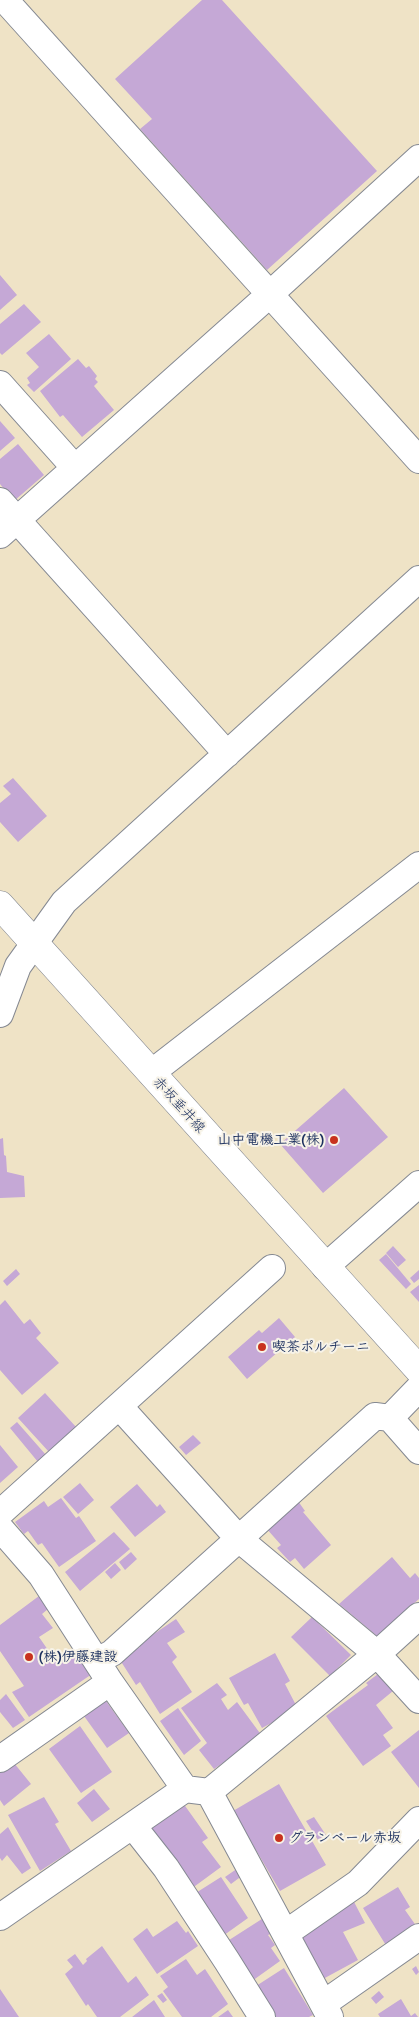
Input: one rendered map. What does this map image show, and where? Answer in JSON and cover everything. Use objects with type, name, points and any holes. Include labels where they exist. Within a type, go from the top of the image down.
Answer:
[{"type":"main road","name":"赤坂垂井線","points":[[0,905],[419,1370]]},
{"type":"street","points":[[5,0],[419,460]]},
{"type":"street","points":[[227,754],[6,519],[75,468],[419,158]]},
{"type":"street","points":[[0,384],[75,468]]},
{"type":"street","points":[[0,1014],[18,966],[64,902],[419,579]]},
{"type":"street","points":[[151,1074],[414,878]]},
{"type":"street","points":[[325,1267],[419,1184]]},
{"type":"street","points":[[0,1513],[272,1268]]},
{"type":"street","points":[[390,1418],[419,1388]]},
{"type":"street","points":[[119,1406],[239,1540],[377,1654],[419,1700]]},
{"type":"street","points":[[0,1759],[103,1672],[112,1652],[375,1416],[390,1418],[419,1451]]},
{"type":"street","points":[[0,1528],[41,1575],[103,1672],[197,1791],[286,1933],[326,2009],[419,1937]]},
{"type":"street","points":[[0,1917],[133,1826],[197,1791],[377,1654],[419,1616]]},
{"type":"street","points":[[286,1933],[358,1884],[419,1820]]},
{"type":"street","points":[[133,1826],[166,1868],[262,2017]]},
{"type":"building","points":[[202,0],[222,0],[377,171],[267,270],[140,129],[152,119],[115,79]]},
{"type":"building","points":[[0,275],[17,295],[0,310]]},
{"type":"building","points":[[24,304],[41,322],[2,355],[0,353],[0,324]]},
{"type":"building","points":[[49,334],[71,359],[34,392],[27,385],[30,383],[27,378],[39,367],[26,353]]},
{"type":"building","points":[[78,359],[86,368],[89,366],[97,376],[95,379],[98,382],[94,386],[114,410],[82,437],[63,415],[60,417],[40,391]]},
{"type":"building","points":[[0,421],[15,438],[0,451]]},
{"type":"building","points":[[18,444],[44,475],[14,501],[0,484],[0,459]]},
{"type":"building","points":[[13,778],[47,816],[18,842],[0,822],[0,803],[11,794],[3,786]]},
{"type":"building","name":"山中電機工業(株)","points":[[344,1088],[388,1137],[323,1193],[280,1144]]},
{"type":"building","points":[[3,1138],[7,1172],[24,1176],[25,1197],[0,1198],[0,1139]]},
{"type":"building","points":[[393,1246],[406,1260],[398,1267],[386,1253]]},
{"type":"building","points":[[386,1254],[411,1284],[406,1289],[379,1260]]},
{"type":"building","points":[[16,1269],[20,1274],[7,1286],[3,1281]]},
{"type":"building","points":[[419,1270],[419,1279],[414,1283],[410,1278]]},
{"type":"building","points":[[419,1285],[419,1302],[410,1292]]},
{"type":"building","points":[[5,1300],[24,1324],[30,1319],[41,1333],[36,1338],[59,1363],[22,1395],[0,1370],[0,1305]]},
{"type":"building","name":"喫茶ポルチーニ","points":[[279,1318],[295,1337],[247,1379],[228,1357],[259,1330],[262,1333]]},
{"type":"building","points":[[45,1393],[77,1428],[49,1452],[18,1418]]},
{"type":"building","points":[[17,1422],[46,1455],[38,1462],[10,1428]]},
{"type":"building","points":[[193,1435],[201,1443],[186,1455],[179,1447]]},
{"type":"building","points":[[0,1445],[18,1467],[0,1483]]},
{"type":"building","points":[[80,1483],[94,1500],[78,1514],[63,1497]]},
{"type":"building","points":[[137,1484],[157,1507],[160,1504],[166,1512],[135,1537],[110,1507]]},
{"type":"building","points":[[61,1498],[76,1518],[79,1516],[96,1541],[59,1567],[42,1543],[38,1545],[28,1531],[24,1534],[15,1522],[44,1501],[48,1507]]},
{"type":"building","points":[[298,1501],[305,1511],[303,1512],[331,1545],[304,1569],[295,1558],[290,1562],[277,1548],[281,1545],[266,1528]]},
{"type":"building","points":[[114,1532],[130,1549],[80,1591],[65,1572]]},
{"type":"building","points":[[131,1552],[137,1559],[125,1570],[119,1562]]},
{"type":"building","points":[[392,1557],[410,1578],[415,1573],[419,1578],[419,1599],[377,1636],[339,1604]]},
{"type":"building","points":[[115,1563],[121,1570],[111,1579],[105,1572]]},
{"type":"building","name":"(株)伊藤建設","points":[[39,1596],[48,1609],[42,1614],[53,1628],[39,1637],[57,1663],[76,1649],[92,1674],[29,1717],[12,1692],[24,1686],[0,1651],[0,1625]]},
{"type":"building","points":[[312,1617],[351,1655],[330,1676],[291,1637]]},
{"type":"building","points":[[176,1619],[185,1632],[167,1643],[177,1657],[172,1662],[192,1692],[160,1714],[140,1682],[136,1685],[120,1660],[140,1647],[139,1644]]},
{"type":"building","points":[[275,1653],[290,1681],[285,1684],[298,1709],[262,1728],[248,1703],[244,1705],[229,1678]]},
{"type":"building","points":[[378,1674],[393,1691],[376,1705],[393,1728],[383,1735],[391,1746],[363,1766],[326,1716],[368,1685],[366,1683]]},
{"type":"building","points":[[217,1683],[227,1695],[221,1699],[228,1710],[237,1702],[262,1736],[214,1769],[199,1750],[207,1743],[181,1708]]},
{"type":"building","points":[[6,1694],[25,1720],[13,1728],[0,1712],[0,1700]]},
{"type":"building","points":[[106,1701],[129,1733],[107,1748],[84,1716]]},
{"type":"building","points":[[178,1708],[201,1741],[184,1755],[160,1721]]},
{"type":"building","points":[[80,1726],[112,1772],[81,1793],[49,1749]]},
{"type":"building","points":[[419,1730],[419,1788],[391,1752]]},
{"type":"building","points":[[14,1763],[31,1784],[4,1806],[0,1800],[0,1773]]},
{"type":"building","name":"グランベール赤坂","points":[[279,1784],[326,1865],[280,1891],[233,1811]]},
{"type":"building","points":[[94,1789],[110,1809],[92,1822],[77,1803]]},
{"type":"building","points":[[44,1797],[59,1822],[55,1824],[71,1851],[40,1871],[8,1815]]},
{"type":"building","points":[[183,1803],[208,1838],[202,1842],[221,1867],[191,1889],[144,1831]]},
{"type":"building","points":[[314,1817],[326,1835],[318,1840],[306,1821]]},
{"type":"building","points":[[8,1827],[31,1868],[22,1874],[7,1855],[2,1861],[0,1858],[0,1834]]},
{"type":"building","points":[[238,1868],[243,1875],[231,1884],[225,1877]]},
{"type":"building","points":[[221,1877],[248,1918],[220,1938],[191,1896]]},
{"type":"building","points":[[398,1887],[410,1907],[405,1910],[417,1927],[387,1947],[363,1908]]},
{"type":"building","points":[[353,1900],[365,1923],[343,1932],[358,1960],[323,1979],[301,1939]]},
{"type":"building","points":[[265,1917],[274,1932],[268,1935],[275,1945],[271,1948],[280,1961],[252,1981],[226,1942]]},
{"type":"building","points":[[177,1921],[186,1933],[188,1931],[198,1946],[157,1974],[133,1939],[147,1928],[153,1937]]},
{"type":"building","points":[[102,1946],[128,1983],[136,1976],[149,1995],[120,2017],[97,2017],[88,2004],[86,2006],[65,1974],[73,1967],[67,1960],[75,1954],[83,1965],[87,1961],[86,1959]]},
{"type":"building","points":[[186,1959],[197,1975],[205,1969],[228,2004],[211,2017],[182,2017],[163,1991],[168,1987],[160,1976]]},
{"type":"building","points":[[416,1966],[419,1972],[416,1975],[412,1969]]},
{"type":"building","points":[[284,1968],[313,2015],[309,2017],[271,2017],[253,1988]]},
{"type":"building","points":[[0,1989],[19,2017],[0,2017]]},
{"type":"building","points":[[379,1991],[384,1997],[376,2004],[371,1998]]},
{"type":"building","points":[[162,1993],[167,2000],[163,2003],[157,1996]]},
{"type":"building","points":[[401,1999],[411,2016],[415,2013],[418,2017],[380,2017],[378,2014]]},
{"type":"building","points":[[154,2000],[165,2017],[132,2017]]},
{"type":"building","points":[[228,2010],[233,2017],[218,2017]]},
{"type":"place","name":"山中電機工業(株)","points":[[334,1140]]},
{"type":"place","name":"喫茶ポルチーニ","points":[[262,1347]]},
{"type":"place","name":"(株)伊藤建設","points":[[29,1657]]},
{"type":"place","name":"グランベール赤坂","points":[[279,1838]]}]
